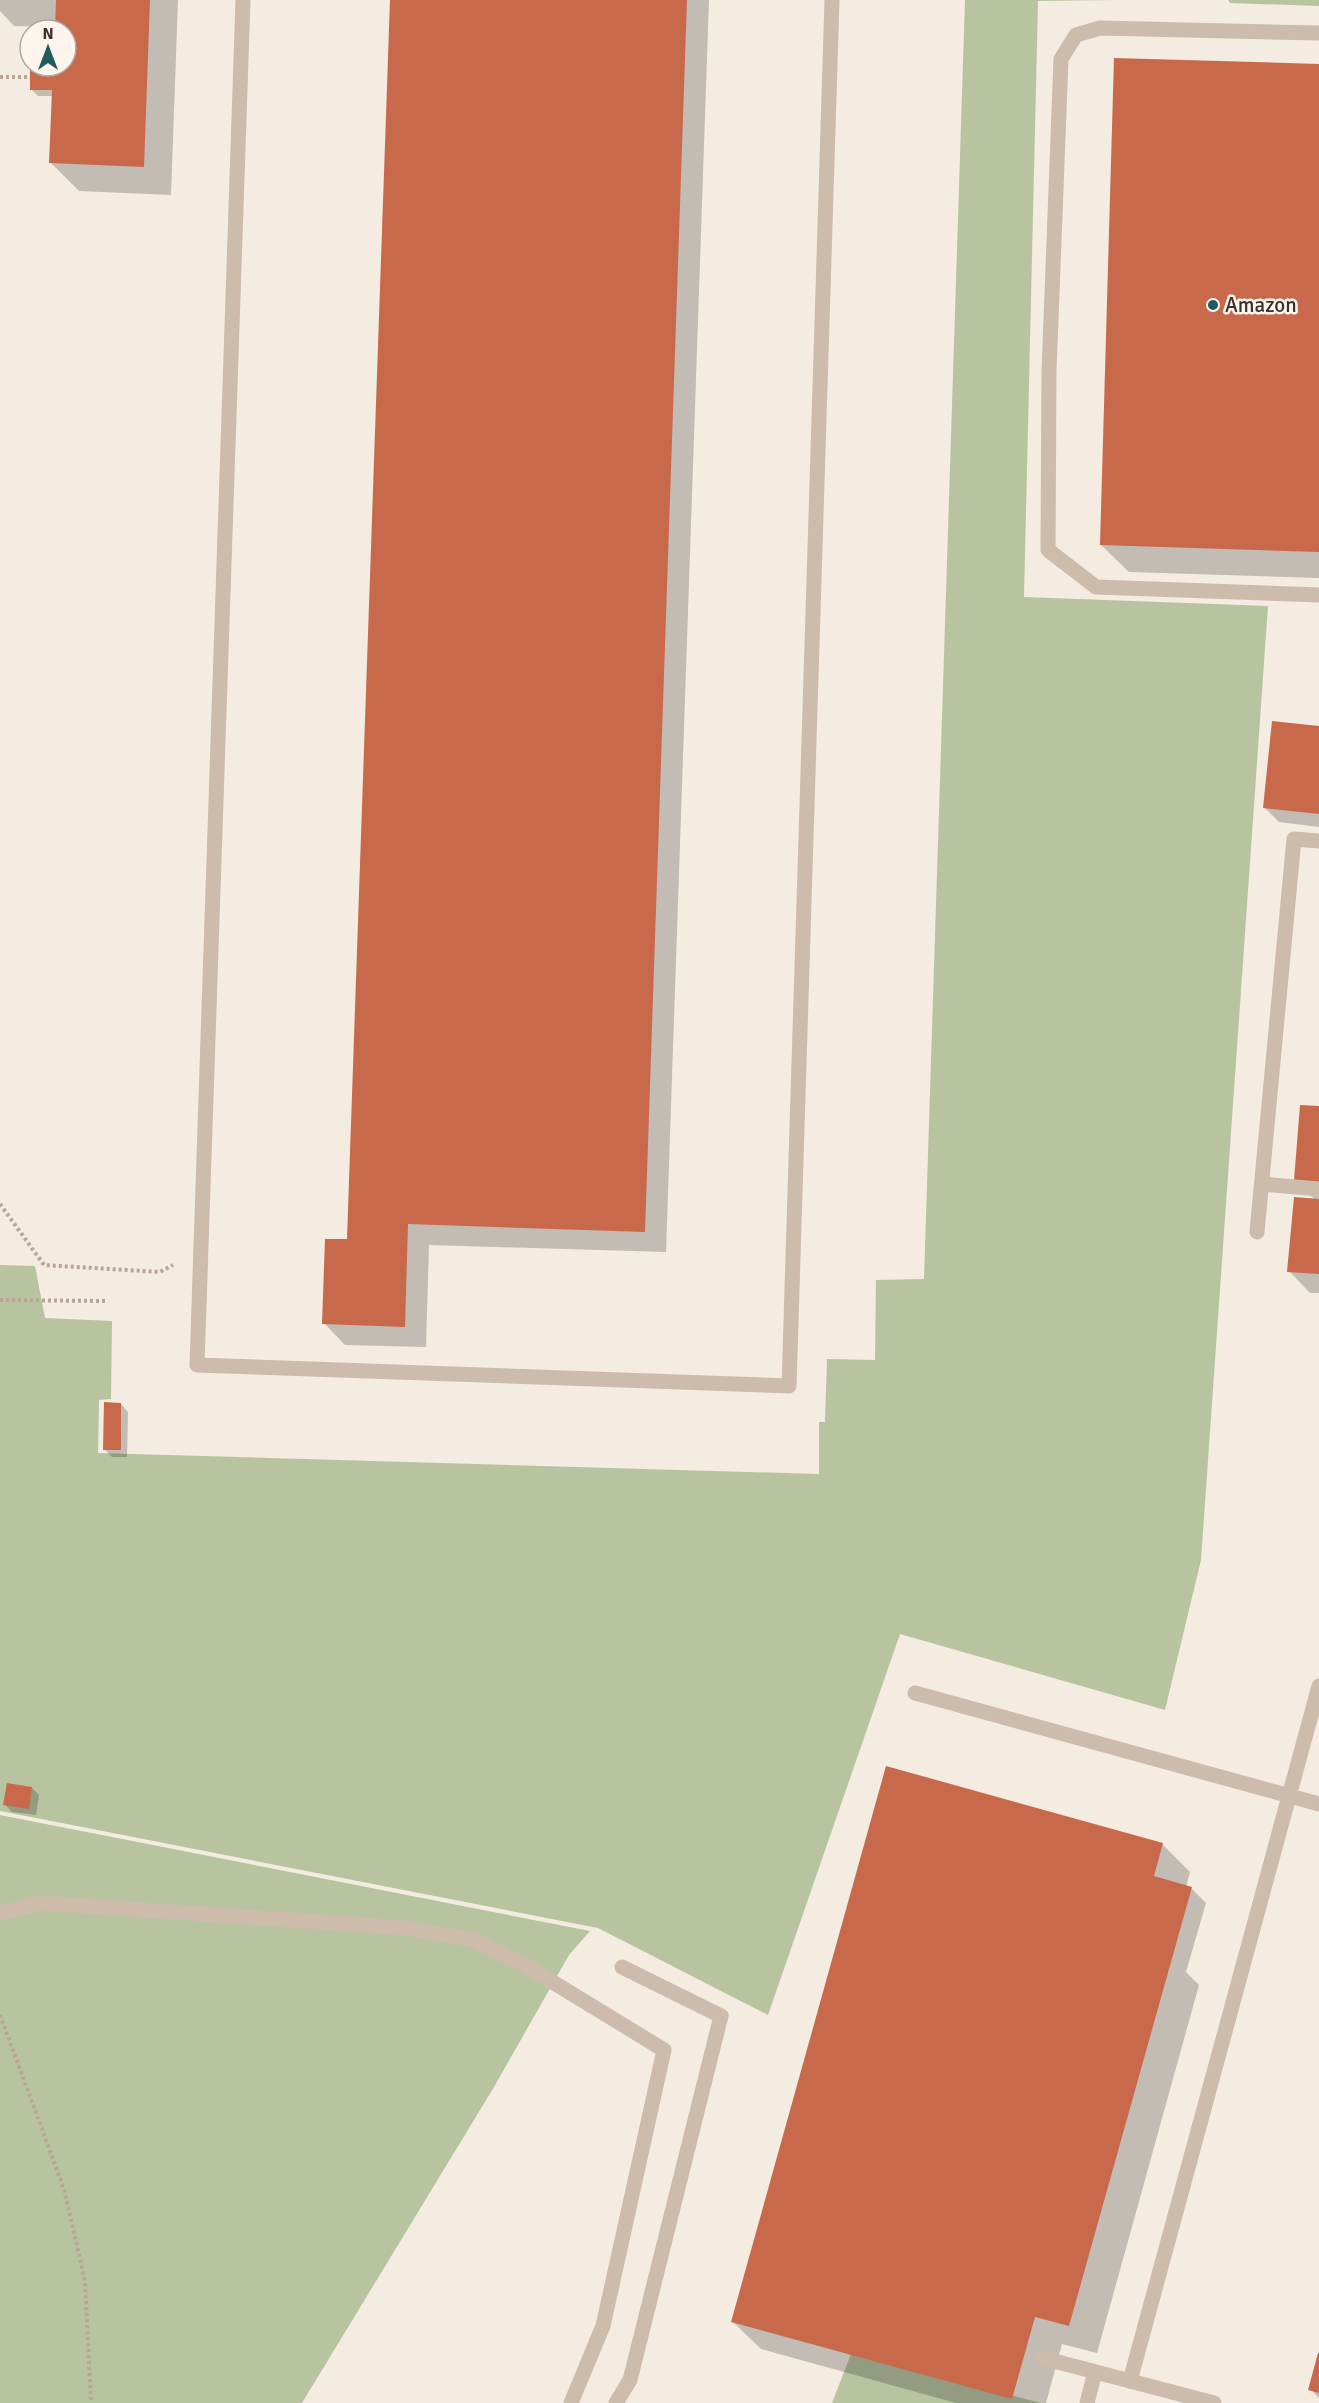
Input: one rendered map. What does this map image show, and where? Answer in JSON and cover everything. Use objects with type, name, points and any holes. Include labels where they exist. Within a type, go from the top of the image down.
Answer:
[{"type":"lane","points":[[243,0],[197,1365],[789,1386],[832,0]]},
{"type":"lane","points":[[1319,33],[1100,28],[1076,35],[1061,59],[1049,372],[1048,550],[1096,587],[1319,595]]},
{"type":"lane","points":[[1257,1232],[1294,839],[1319,841]]},
{"type":"lane","points":[[1262,1184],[1319,1189]]},
{"type":"lane","points":[[1130,2381],[1319,1686]]},
{"type":"lane","points":[[915,1693],[1319,1804]]},
{"type":"lane","points":[[0,1913],[42,1903],[406,1928],[474,1940],[532,1969],[664,2050],[603,2326],[571,2403]]},
{"type":"lane","points":[[616,2403],[630,2380],[721,2016],[622,1967]]},
{"type":"lane","points":[[1043,2358],[1214,2403]]},
{"type":"lane","points":[[1087,2403],[1095,2372]]},
{"type":"path","points":[[0,77],[18,77]]},
{"type":"path","points":[[0,1204],[44,1265],[160,1272],[201,1248]]},
{"type":"path","points":[[0,1300],[105,1301]]},
{"type":"path","points":[[0,2015],[64,2189],[85,2281],[91,2403]]},
{"type":"green space","points":[[965,0],[1114,0],[1038,1],[1024,597],[1268,606],[1201,1560],[1165,1710],[900,1634],[768,2015],[598,1928],[0,1811],[0,1265],[35,1266],[45,1318],[112,1321],[111,1399],[99,1400],[98,1453],[819,1474],[819,1422],[825,1422],[827,1359],[875,1360],[876,1280],[924,1279]]},
{"type":"green space","points":[[1228,0],[1319,0],[1319,6],[1230,3]]},
{"type":"green space","points":[[0,1815],[590,1931],[569,1955],[494,2087],[302,2403],[0,2403]]},
{"type":"green space","points":[[851,2354],[1041,2403],[832,2403]]},
{"type":"building","points":[[56,0],[150,0],[144,167],[49,163],[52,90],[30,90],[30,78],[78,78],[78,18],[55,18]]},
{"type":"building","points":[[390,0],[687,0],[645,1232],[408,1224],[405,1327],[322,1324],[325,1239],[347,1239]]},
{"type":"building","name":"Amazon","points":[[1114,58],[1319,64],[1319,552],[1100,545]]},
{"type":"building","points":[[1272,721],[1319,726],[1319,814],[1263,808]]},
{"type":"building","points":[[1300,1105],[1319,1106],[1319,1182],[1294,1180]]},
{"type":"building","points":[[1294,1197],[1319,1199],[1319,1274],[1287,1272]]},
{"type":"building","points":[[104,1402],[121,1403],[121,1450],[103,1450]]},
{"type":"building","points":[[886,1766],[1163,1843],[1154,1876],[1192,1887],[1069,2326],[1035,2317],[1012,2399],[731,2322]]},
{"type":"building","points":[[7,1783],[32,1787],[29,1809],[3,1805]]},
{"type":"building","points":[[1319,2353],[1319,2393],[1308,2390]]},
{"type":"place","name":"Amazon","points":[[1213,305]]}]
